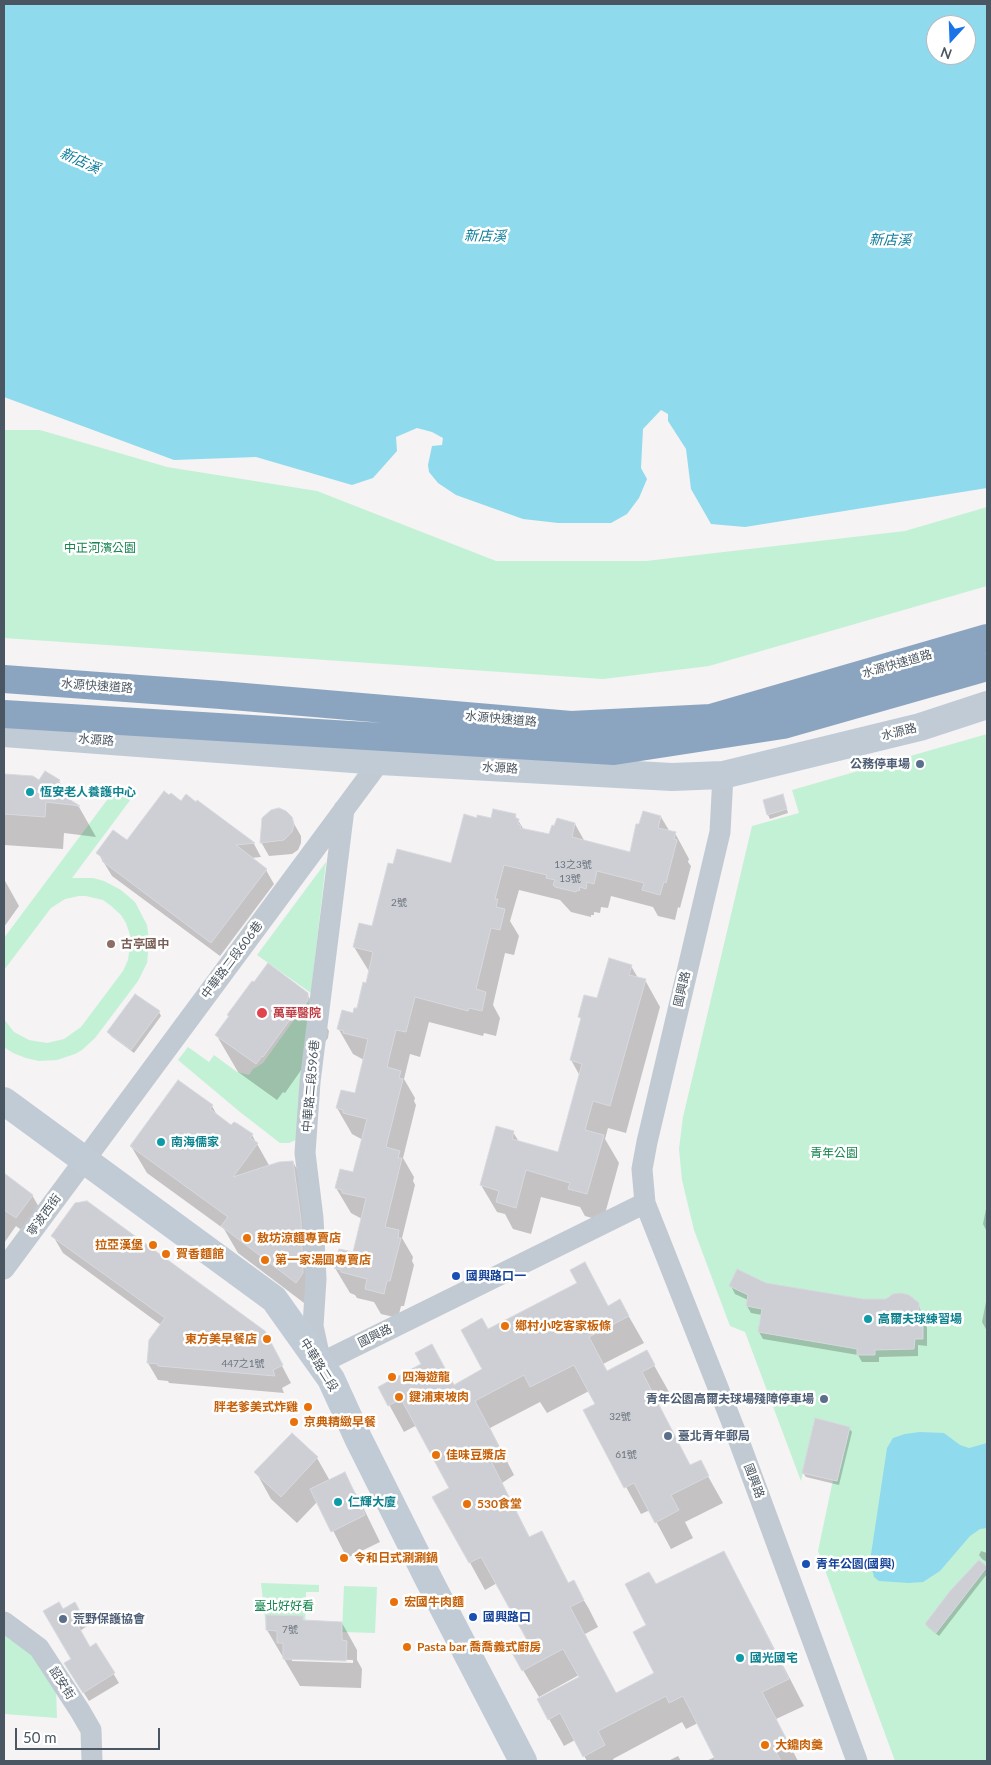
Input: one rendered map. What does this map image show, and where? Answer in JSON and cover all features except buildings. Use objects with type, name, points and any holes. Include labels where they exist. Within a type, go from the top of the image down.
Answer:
[{"type":"highway","name":"水源快速道路","points":[[4,679],[221,695],[571,725],[711,718],[987,638]]},
{"type":"highway","name":"水源快速道路","points":[[4,714],[614,750],[783,726],[987,667]]},
{"type":"highway","points":[[4,698],[122,702],[221,695]]},
{"type":"street","name":"水源路","points":[[4,733],[380,761],[672,777],[723,775],[920,727],[987,705]]},
{"type":"street","name":"中華路二段606巷","points":[[84,1160],[380,761]]},
{"type":"street","name":"國興路","points":[[723,775],[720,832],[645,1151],[642,1168],[645,1203],[736,1434],[857,1761]]},
{"type":"street","name":"中華路二段596巷","points":[[321,1363],[313,1326],[316,1279],[313,1218],[305,1153],[314,1054],[344,809]]},
{"type":"street","name":"中華路二段","points":[[4,1101],[274,1299],[331,1379],[358,1438],[429,1580],[523,1761]]},
{"type":"street","name":"寧波西街","points":[[4,1269],[84,1160]]},
{"type":"street","name":"國興路","points":[[321,1363],[645,1203]]},
{"type":"street","name":"詔安街","points":[[4,1622],[40,1648],[80,1711],[91,1730],[92,1761]]},
{"type":"green space","name":"中正河濱公園","points":[[4,430],[40,430],[167,467],[317,491],[496,561],[646,561],[905,531],[987,507],[987,586],[709,666],[603,679],[4,638]]},
{"type":"green space","name":"青年公園","points":[[987,734],[987,1761],[895,1761],[818,1551],[833,1480],[837,1481],[850,1427],[815,1419],[801,1481],[745,1332],[730,1326],[694,1230],[682,1180],[679,1149],[683,1117],[752,826],[799,813],[792,790]]},
{"type":"green space","points":[[116,788],[131,799],[72,878],[93,878],[104,881],[121,890],[135,902],[147,925],[149,942],[147,963],[138,981],[95,1038],[82,1050],[57,1060],[39,1061],[26,1058],[4,1047],[4,1019],[14,1032],[29,1040],[47,1043],[64,1039],[81,1027],[123,971],[128,960],[131,938],[121,915],[103,900],[79,896],[65,899],[51,908],[4,970],[4,938]]},
{"type":"green space","points":[[326,862],[311,993],[257,955]]},
{"type":"green space","points":[[309,999],[298,1139],[289,1143],[280,1143],[178,1060],[188,1047],[209,1062],[214,1055],[237,1072],[249,1075],[253,1069],[263,1063]]},
{"type":"green space","name":"臺北好好看","points":[[261,1583],[319,1585],[319,1592],[306,1592],[305,1629],[266,1628]]},
{"type":"green space","points":[[344,1586],[377,1587],[375,1633],[342,1632]]},
{"type":"green space","points":[[4,1631],[35,1653],[56,1688],[57,1718],[4,1714]]},
{"type":"water","name":"新店溪","points":[[4,4],[987,4],[987,488],[745,527],[711,524],[691,489],[686,449],[668,421],[668,414],[661,410],[643,429],[641,468],[647,479],[639,498],[627,514],[611,523],[558,523],[523,519],[456,495],[438,483],[429,472],[428,465],[432,446],[442,445],[443,438],[432,432],[417,428],[396,437],[397,451],[373,478],[352,485],[256,457],[174,460],[4,397]]},
{"type":"water","points":[[920,1432],[944,1433],[960,1445],[969,1448],[987,1443],[987,1528],[980,1529],[970,1536],[940,1571],[923,1582],[879,1581],[874,1577],[870,1561],[887,1448],[893,1438]]},
{"type":"place","name":"公務停車場","points":[[920,764]]},
{"type":"place","name":"恆安老人養護中心","points":[[30,792]]},
{"type":"place","name":"古亭國中","points":[[111,944]]},
{"type":"place","name":"萬華醫院","points":[[262,1013]]},
{"type":"place","name":"南海儒家","points":[[161,1142]]},
{"type":"place","name":"敖坊涼麵專賣店","points":[[247,1238]]},
{"type":"place","name":"拉亞漢堡","points":[[153,1245]]},
{"type":"place","name":"賀香麵館","points":[[166,1254]]},
{"type":"place","name":"第一家湯圓專賣店","points":[[265,1260]]},
{"type":"place","name":"國興路口一","points":[[456,1276]]},
{"type":"place","name":"高爾夫球練習場","points":[[868,1319]]},
{"type":"place","name":"鄉村小吃客家板條","points":[[505,1326]]},
{"type":"place","name":"東方美早餐店","points":[[267,1339]]},
{"type":"place","name":"四海遊龍","points":[[392,1377]]},
{"type":"place","name":"鍵浦東坡肉","points":[[399,1397]]},
{"type":"place","name":"青年公園高爾夫球場殘障停車場","points":[[824,1399]]},
{"type":"place","name":"胖老爹美式炸雞","points":[[308,1407]]},
{"type":"place","name":"京典精緻早餐","points":[[294,1422]]},
{"type":"place","name":"臺北青年郵局","points":[[668,1436]]},
{"type":"place","name":"佳味豆漿店","points":[[436,1455]]},
{"type":"place","name":"仁輝大廈","points":[[338,1502]]},
{"type":"place","name":"530食堂","points":[[467,1504]]},
{"type":"place","name":"令和日式涮涮鍋","points":[[344,1558]]},
{"type":"place","name":"青年公園(國興)","points":[[806,1564]]},
{"type":"place","name":"宏國牛肉麵","points":[[394,1602]]},
{"type":"place","name":"國興路口","points":[[473,1617]]},
{"type":"place","name":"荒野保護協會","points":[[63,1619]]},
{"type":"place","name":"Pasta bar 喬喬義式廚房","points":[[407,1647]]},
{"type":"place","name":"國光國宅","points":[[740,1658]]},
{"type":"place","name":"大鐤肉羹","points":[[765,1745]]}]
